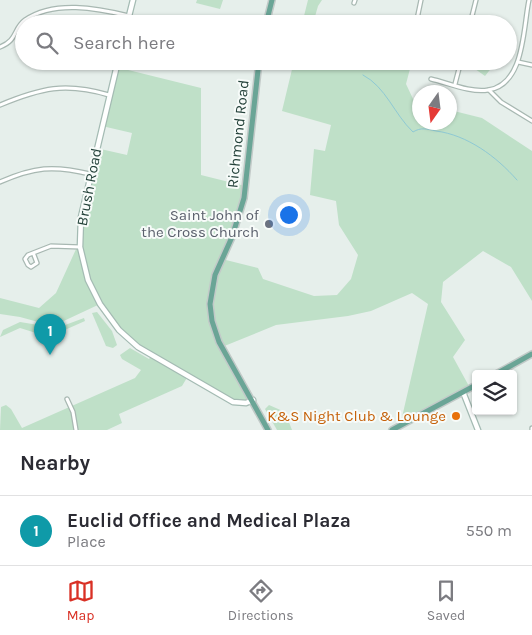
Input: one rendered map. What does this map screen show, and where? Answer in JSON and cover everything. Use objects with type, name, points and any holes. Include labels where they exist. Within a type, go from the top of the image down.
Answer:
[{"type":"main road","points":[[268,15],[272,0]]},
{"type":"main road","name":"Richmond Road","points":[[258,70],[244,198],[232,237],[215,275],[210,304],[212,321],[219,342],[268,430]]},
{"type":"main road","points":[[503,370],[532,354]]},
{"type":"main road","points":[[392,430],[472,387]]},
{"type":"street","points":[[129,15],[133,0]]},
{"type":"street","points":[[418,15],[421,0]]},
{"type":"street","points":[[472,15],[476,0]]},
{"type":"street","points":[[529,0],[518,62],[532,65]]},
{"type":"street","points":[[32,15],[51,8],[86,6],[125,15]]},
{"type":"street","points":[[0,47],[13,40],[15,36]]},
{"type":"street","name":"Brush Road","points":[[116,70],[80,217],[80,248],[84,267],[93,291],[119,330],[138,347],[233,402],[246,403],[253,400]]},
{"type":"street","points":[[455,84],[459,70]]},
{"type":"street","points":[[489,90],[506,80],[513,70]]},
{"type":"street","points":[[431,79],[489,90],[513,110],[532,121]]},
{"type":"street","points":[[0,105],[26,95],[58,87],[89,89],[110,95]]},
{"type":"street","points":[[0,182],[24,172],[40,168],[58,167],[90,174]]},
{"type":"street","points":[[34,255],[41,249],[51,246],[80,248]]},
{"type":"street","points":[[463,392],[476,430]]},
{"type":"street","points":[[67,399],[73,412],[76,430]]},
{"type":"green space","points":[[197,0],[223,0],[220,9],[196,3]]},
{"type":"green space","points":[[308,0],[322,0],[315,15],[304,15]]},
{"type":"green space","points":[[115,70],[128,70],[201,88],[201,175],[245,186],[244,198],[222,259],[258,268],[263,279],[314,296],[337,295],[351,279],[358,255],[339,225],[336,201],[310,195],[314,149],[325,151],[331,125],[282,111],[292,70],[410,70],[406,84],[412,97],[412,130],[457,130],[457,112],[482,118],[532,151],[532,301],[511,267],[483,251],[443,282],[441,302],[465,340],[453,357],[470,388],[400,426],[428,304],[412,293],[371,311],[348,316],[276,325],[222,347],[253,400],[238,403],[188,376],[182,386],[119,414],[122,423],[107,430],[0,430],[1,407],[6,405],[11,409],[22,428],[135,378],[141,370],[122,359],[120,355],[130,348],[149,359],[152,355],[119,330],[100,304],[53,326],[0,314],[0,298],[39,308],[56,293],[77,247],[80,247],[79,231],[96,148],[127,155],[132,133],[102,126]]},
{"type":"green space","points":[[476,70],[490,70],[485,76]]},
{"type":"green space","points":[[97,312],[112,331],[117,345],[113,348],[106,346],[92,313]]},
{"type":"green space","points":[[84,318],[85,321],[49,337],[20,328],[0,337],[3,330],[20,322],[57,328]]},
{"type":"green space","points":[[269,405],[285,412],[292,430],[277,430],[265,409]]},
{"type":"waterway","points":[[363,75],[378,86],[413,132],[421,129],[448,133],[470,142],[500,163],[517,180]]},
{"type":"place","name":"Saint John of the Cross Church","points":[[269,224]]},
{"type":"place","name":"Euclid Office and Medical Plaza","points":[[50,355]]},
{"type":"place","name":"K&S Night Club & Lounge","points":[[456,416]]}]
